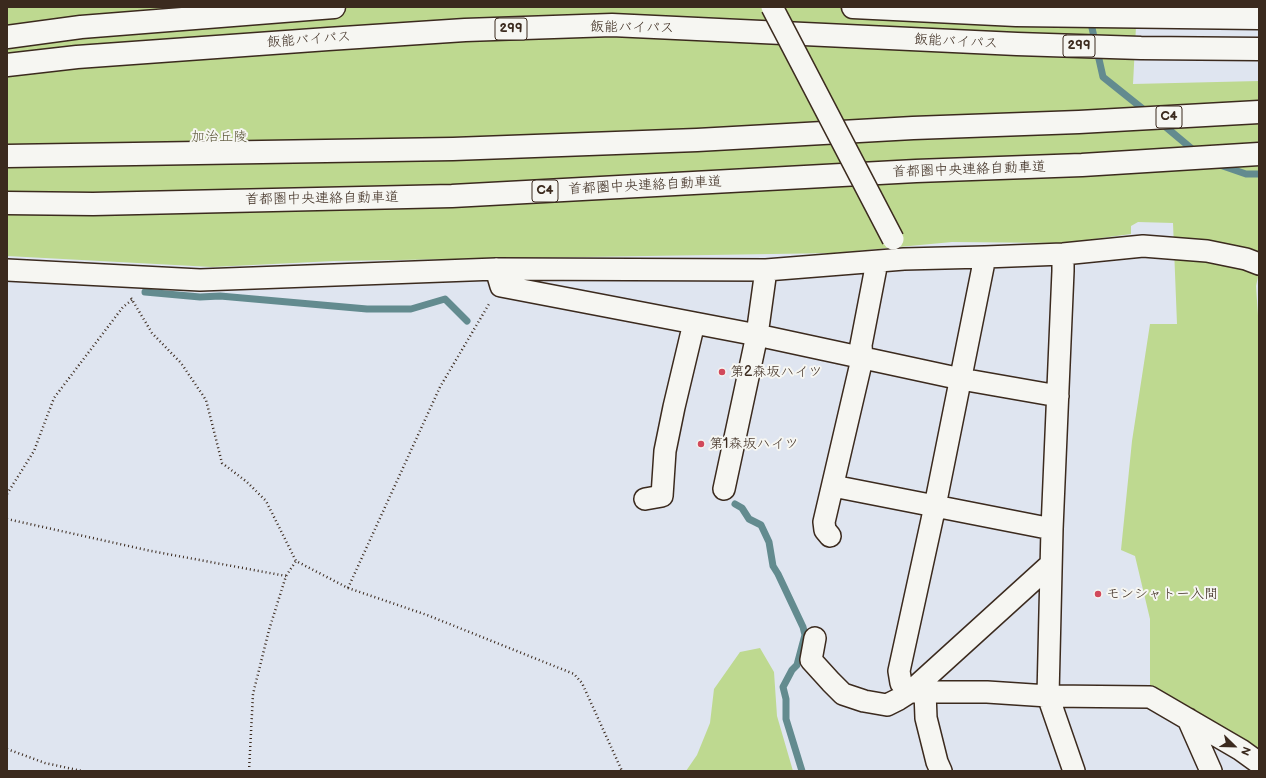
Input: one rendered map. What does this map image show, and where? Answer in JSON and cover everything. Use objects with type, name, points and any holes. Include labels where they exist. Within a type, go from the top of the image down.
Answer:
[{"type":"highway","points":[[7,37],[81,27],[334,7]]},
{"type":"highway","name":"299","points":[[853,7],[1016,16],[1259,18]]},
{"type":"highway","name":"飯能バイパス","points":[[7,66],[77,57],[328,39],[465,30],[612,26],[1016,44],[1141,48],[1259,49]]},
{"type":"highway","name":"C4","points":[[7,156],[453,149],[697,140],[913,128],[1079,122],[1259,112]]},
{"type":"highway","name":"首都圏中央連絡自動車道","points":[[7,203],[101,204],[452,196],[916,171],[1082,165],[1259,154]]},
{"type":"street","points":[[772,7],[904,259]]},
{"type":"street","points":[[7,270],[200,280],[498,278],[766,270],[904,259],[985,258],[1062,254],[1143,246],[1207,251],[1246,259],[1259,264]]},
{"type":"street","points":[[1062,254],[1063,271],[1052,529],[1048,696],[1074,771]]},
{"type":"street","points":[[985,258],[935,506],[899,671],[901,682],[918,692],[987,692],[1048,696],[1150,697],[1240,750],[1259,763]]},
{"type":"street","points":[[830,536],[825,530],[824,522],[862,359],[861,345],[878,262]]},
{"type":"street","points":[[724,489],[757,335],[766,270]]},
{"type":"street","points":[[498,278],[694,323],[757,335],[862,359],[961,379],[1058,396]]},
{"type":"street","points":[[645,499],[662,496],[665,451],[694,323]]},
{"type":"street","points":[[833,486],[1052,529]]},
{"type":"street","points":[[815,638],[811,660],[831,682],[844,694],[864,701],[887,705],[918,692],[1052,564]]},
{"type":"street","points":[[918,692],[937,762],[941,771]]},
{"type":"street","points":[[1188,719],[1210,771]]},
{"type":"path","points":[[124,276],[132,300],[152,333],[181,363],[206,400],[222,463],[247,482],[266,501],[296,561],[348,588],[427,615],[574,674],[582,683],[622,771]]},
{"type":"path","points":[[348,588],[440,387],[498,278]]},
{"type":"path","points":[[7,494],[34,451],[54,398],[123,307],[132,300]]},
{"type":"path","points":[[7,519],[151,551],[286,576]]},
{"type":"path","points":[[249,771],[253,694],[269,630],[286,576],[296,561]]},
{"type":"path","points":[[7,749],[45,763],[82,771]]},
{"type":"green space","name":"加治丘陵","points":[[7,7],[1137,7],[1133,84],[1259,81],[1259,272],[1256,286],[1259,330],[1259,753],[1150,689],[1150,619],[1135,556],[1121,550],[1132,441],[1150,324],[1177,324],[1173,223],[1138,222],[1131,226],[1131,234],[1065,243],[952,242],[835,253],[334,261],[212,267],[7,256]]},
{"type":"green space","points":[[760,648],[774,672],[777,716],[793,771],[686,771],[697,755],[710,723],[714,689],[740,652]]},
{"type":"waterway","points":[[1090,19],[1103,77],[1148,113]]},
{"type":"waterway","points":[[1161,123],[1198,154]]},
{"type":"waterway","points":[[1217,164],[1246,174],[1259,174]]},
{"type":"waterway","points":[[145,292],[200,297],[220,296],[367,309],[411,309],[445,299],[467,321]]},
{"type":"waterway","points":[[735,504],[742,508],[749,519],[761,525],[769,542],[773,566],[803,627],[805,635],[797,665],[792,670],[783,687],[786,699],[786,719],[802,771]]},
{"type":"place","name":"第2森坂ハイツ","points":[[722,372]]},
{"type":"place","name":"第1森坂ハイツ","points":[[701,444]]},
{"type":"place","name":"モンシャトー入間","points":[[1098,594]]}]
